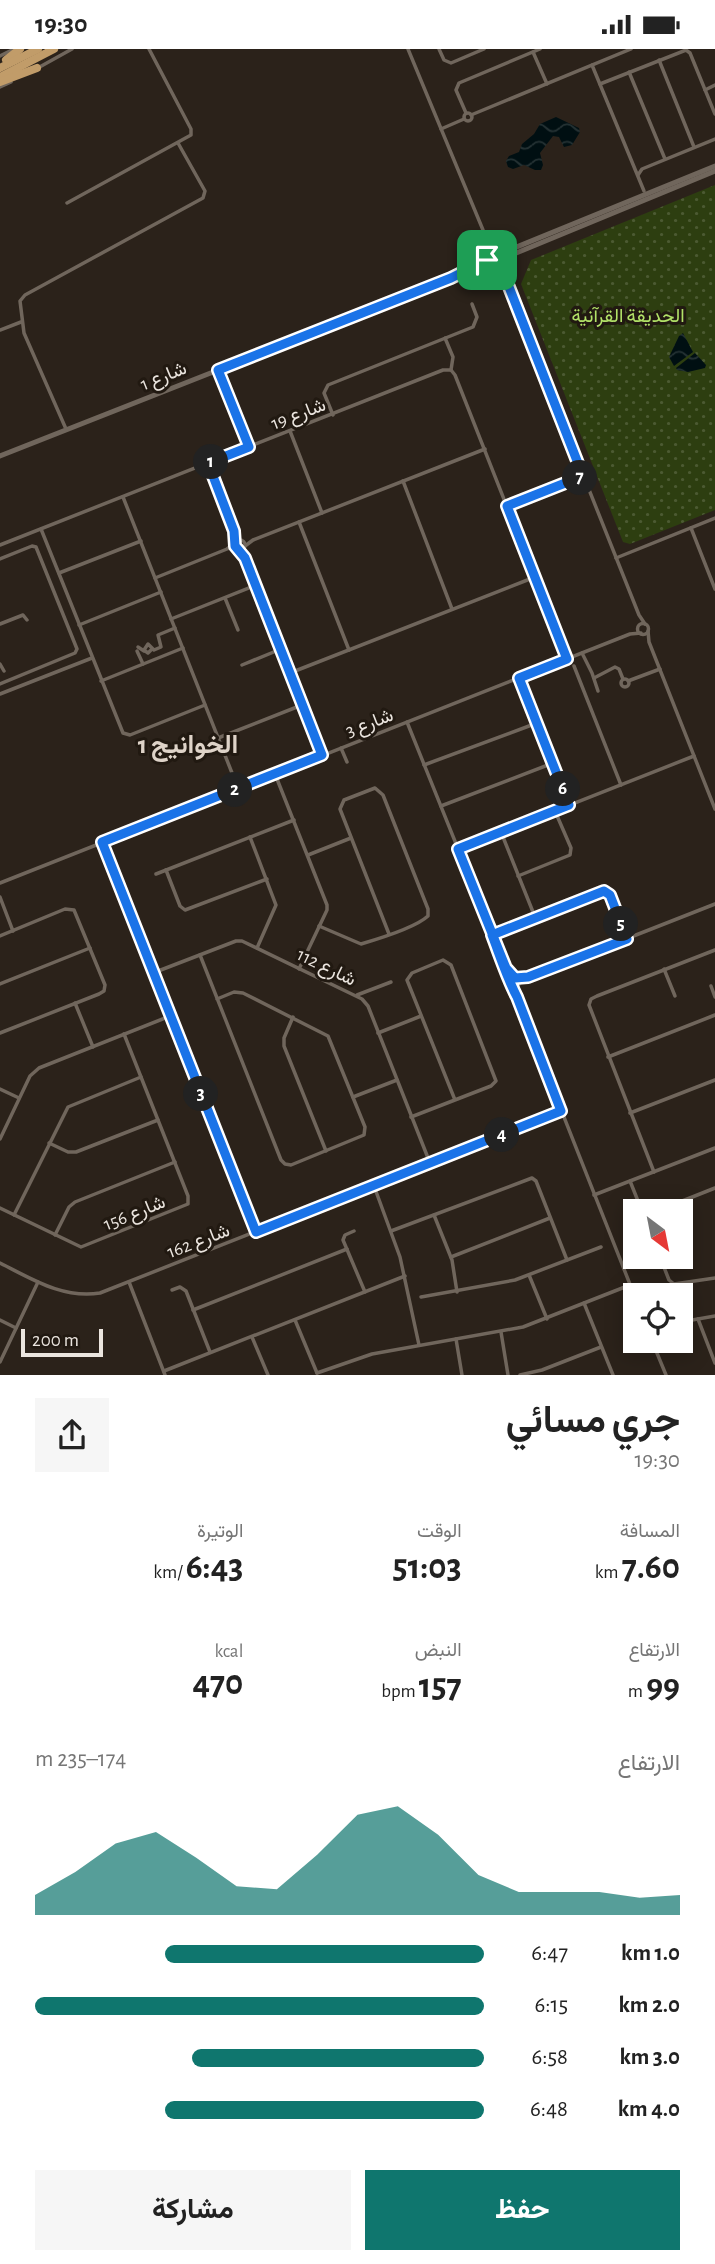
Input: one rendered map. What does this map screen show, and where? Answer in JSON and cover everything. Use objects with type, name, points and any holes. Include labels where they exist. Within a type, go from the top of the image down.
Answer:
[{"type":"highway","points":[[0,67],[20,49]]},
{"type":"highway","points":[[0,67],[38,49]]},
{"type":"highway","points":[[0,82],[54,49]]},
{"type":"highway","points":[[0,82],[37,68]]},
{"type":"street","points":[[0,56],[14,49]]},
{"type":"street","points":[[37,68],[72,49]]},
{"type":"street","points":[[67,203],[190,137],[192,131],[149,49]]},
{"type":"street","points":[[408,49],[484,232],[493,266],[500,270],[509,287]]},
{"type":"street","points":[[439,49],[444,60],[451,63],[484,49]]},
{"type":"street","points":[[467,116],[456,90],[459,83],[540,49]]},
{"type":"street","points":[[441,128],[631,49]]},
{"type":"street","points":[[600,84],[687,50],[715,114]]},
{"type":"street","points":[[533,52],[547,84]]},
{"type":"street","points":[[659,60],[694,147]]},
{"type":"street","points":[[592,65],[644,191]]},
{"type":"street","points":[[629,72],[664,159]]},
{"type":"street","points":[[705,90],[715,85]]},
{"type":"street","points":[[638,175],[642,169],[715,139]]},
{"type":"street","points":[[66,430],[21,322],[20,301],[23,296],[203,198],[205,191],[178,143]]},
{"type":"street","points":[[635,167],[642,169]]},
{"type":"street","points":[[501,256],[715,168]]},
{"type":"street","points":[[501,256],[557,239],[715,168]]},
{"type":"street","points":[[683,175],[692,176]]},
{"type":"street","points":[[682,184],[685,191]]},
{"type":"street","points":[[484,232],[501,256],[517,309],[639,615],[648,627],[649,642],[715,810]]},
{"type":"street","name":"شارع 1","points":[[454,277],[483,263],[489,256],[501,256]]},
{"type":"street","name":"شارع 1","points":[[0,456],[454,277],[493,266],[501,256]]},
{"type":"street","points":[[477,269],[490,274],[500,285],[509,287]]},
{"type":"street","points":[[333,415],[324,393],[328,385],[476,324],[477,317],[472,304]]},
{"type":"street","points":[[517,309],[524,306]]},
{"type":"street","points":[[0,330],[21,322]]},
{"type":"street","points":[[445,338],[453,357],[451,370],[455,373],[567,659]]},
{"type":"street","name":"شارع 19","points":[[0,545],[445,369],[451,370]]},
{"type":"street","points":[[218,370],[249,447]]},
{"type":"street","points":[[557,410],[563,407]]},
{"type":"street","points":[[290,431],[322,513]]},
{"type":"street","points":[[227,549],[245,547],[253,540],[485,449]]},
{"type":"street","points":[[208,463],[234,531],[235,543],[245,558],[322,755]]},
{"type":"street","points":[[507,506],[583,476]]},
{"type":"street","points":[[402,481],[453,609]]},
{"type":"street","points":[[123,497],[234,778]]},
{"type":"street","points":[[616,558],[715,518]]},
{"type":"street","points":[[299,522],[349,650]]},
{"type":"street","points":[[603,527],[611,523]]},
{"type":"street","points":[[691,528],[715,589]]},
{"type":"street","points":[[41,529],[124,734],[130,735],[205,705]]},
{"type":"street","points":[[234,531],[245,547],[245,558]]},
{"type":"street","points":[[155,578],[227,549],[242,540],[253,540]]},
{"type":"street","points":[[58,573],[141,541]]},
{"type":"street","points":[[0,559],[32,546],[36,547],[77,649],[75,653],[0,684]]},
{"type":"street","points":[[290,673],[535,577]]},
{"type":"street","points":[[171,619],[256,585]]},
{"type":"street","points":[[79,625],[161,592]]},
{"type":"street","points":[[225,598],[238,630]]},
{"type":"street","points":[[0,624],[23,615],[27,620]]},
{"type":"street","points":[[639,615],[639,626],[649,642]]},
{"type":"street","points":[[639,626],[645,624]]},
{"type":"street","name":"شارع 3","points":[[0,883],[630,634],[639,626]]},
{"type":"street","points":[[143,664],[138,649],[151,651],[162,646],[159,634],[175,628]]},
{"type":"street","points":[[642,634],[648,631]]},
{"type":"street","name":"شارع 3","points":[[630,634],[642,634]]},
{"type":"street","points":[[144,651],[148,645],[153,661]]},
{"type":"street","points":[[101,681],[183,648]]},
{"type":"street","points":[[242,665],[281,649]]},
{"type":"street","points":[[582,653],[598,691]]},
{"type":"street","points":[[0,694],[92,658]]},
{"type":"street","points":[[0,664],[4,671]]},
{"type":"street","points":[[573,666],[621,785]]},
{"type":"street","points":[[594,678],[615,667],[625,680],[660,669]]},
{"type":"street","points":[[25,675],[28,683]]},
{"type":"street","points":[[519,678],[569,805]]},
{"type":"street","points":[[218,738],[302,705]]},
{"type":"street","points":[[407,722],[629,1283]]},
{"type":"street","points":[[424,765],[537,723]]},
{"type":"street","points":[[341,748],[346,762]]},
{"type":"street","points":[[458,849],[694,757]]},
{"type":"street","points":[[441,806],[553,763]]},
{"type":"street","points":[[275,774],[327,905],[299,968]]},
{"type":"street","points":[[319,926],[359,944],[389,934],[422,921],[428,916],[428,909],[379,790],[373,789],[342,802],[340,809],[389,934]]},
{"type":"street","points":[[518,876],[571,853],[555,811]]},
{"type":"street","points":[[156,874],[294,820]]},
{"type":"street","points":[[501,832],[535,918]]},
{"type":"street","points":[[250,837],[276,905],[257,948]]},
{"type":"street","points":[[308,855],[351,838]]},
{"type":"street","points":[[102,842],[256,1232]]},
{"type":"street","points":[[166,870],[180,906],[186,910],[267,879]]},
{"type":"street","points":[[492,935],[606,891],[627,939]]},
{"type":"street","points":[[0,897],[13,931]]},
{"type":"street","points":[[510,984],[515,978],[528,977],[715,904]]},
{"type":"street","points":[[0,936],[71,909],[76,912],[105,988],[102,993],[0,1033]]},
{"type":"street","name":"شارع 112","points":[[153,973],[236,941],[245,942],[355,995],[365,1002],[430,1163]]},
{"type":"street","points":[[0,984],[90,948]]},
{"type":"street","points":[[654,1171],[589,1008],[589,1002],[597,996],[715,950]]},
{"type":"street","points":[[200,955],[217,999],[281,1160],[291,1165],[364,1135],[366,1129],[328,1035],[240,992],[217,999]]},
{"type":"street","points":[[411,1117],[455,1100],[495,1083],[447,961],[408,976],[409,985],[455,1100]]},
{"type":"street","points":[[506,968],[518,985],[517,997]]},
{"type":"street","points":[[664,969],[675,996]]},
{"type":"street","points":[[510,984],[518,985],[528,977]]},
{"type":"street","points":[[355,995],[367,993],[391,982]]},
{"type":"street","points":[[711,986],[715,997]]},
{"type":"street","points":[[365,1002],[367,993]]},
{"type":"street","points":[[75,1003],[93,1047]]},
{"type":"street","points":[[608,1057],[715,1015]]},
{"type":"street","points":[[0,1139],[30,1076],[39,1068],[170,1016]]},
{"type":"street","points":[[378,1033],[421,1016]]},
{"type":"street","points":[[293,1017],[284,1038],[284,1045],[326,1151]]},
{"type":"street","name":"شارع 156","points":[[0,1208],[84,1246],[186,1206],[189,1199],[124,1034]]},
{"type":"street","points":[[14,1215],[68,1107],[141,1077]]},
{"type":"street","points":[[353,1097],[397,1080]]},
{"type":"street","points":[[630,1113],[715,1080]]},
{"type":"street","points":[[0,1089],[19,1098]]},
{"type":"street","name":"شارع 162","points":[[0,1263],[63,1292],[81,1295],[100,1293],[561,1111]]},
{"type":"street","points":[[49,1143],[68,1152],[76,1152],[158,1120]]},
{"type":"street","points":[[594,1195],[715,1148]]},
{"type":"street","points":[[55,1235],[69,1207],[75,1202],[175,1162]]},
{"type":"street","points":[[391,1231],[529,1178],[536,1181],[567,1260]]},
{"type":"street","points":[[630,1181],[637,1199]]},
{"type":"street","points":[[374,1186],[405,1276],[419,1345]]},
{"type":"street","points":[[687,1199],[715,1188]]},
{"type":"street","points":[[434,1215],[451,1257],[457,1292]]},
{"type":"street","points":[[451,1257],[550,1218]]},
{"type":"street","points":[[354,1231],[343,1238],[365,1292]]},
{"type":"street","points":[[421,1297],[499,1285],[601,1247]]},
{"type":"street","points":[[193,1310],[347,1249]]},
{"type":"street","points":[[665,1269],[669,1280],[674,1284],[715,1278]]},
{"type":"street","points":[[529,1275],[547,1319]]},
{"type":"street","points":[[129,1282],[165,1373],[405,1276]]},
{"type":"street","points":[[0,1362],[38,1282]]},
{"type":"street","points":[[295,1319],[317,1374],[367,1355],[501,1331],[547,1319],[623,1288]]},
{"type":"street","points":[[172,1290],[184,1289],[210,1353]]},
{"type":"street","points":[[584,1303],[612,1375]]},
{"type":"street","points":[[693,1320],[715,1316]]},
{"type":"street","points":[[698,1319],[715,1363]]},
{"type":"street","points":[[0,1320],[16,1328]]},
{"type":"street","points":[[501,1331],[508,1375]]},
{"type":"street","points":[[253,1337],[268,1375]]},
{"type":"street","points":[[456,1339],[462,1375]]},
{"type":"street","points":[[520,1375],[542,1370],[601,1347]]},
{"type":"street","points":[[658,1353],[666,1375]]},
{"type":"green space","name":"الحديقة القرآنية","points":[[715,185],[715,510],[630,544],[623,542],[521,284],[531,260]]},
{"type":"water","points":[[556,117],[579,128],[580,132],[572,145],[564,147],[559,137],[553,136],[540,153],[543,165],[541,170],[524,165],[513,169],[508,167],[506,161],[509,156],[519,152],[522,144],[534,134],[540,124]]},
{"type":"water","points":[[683,333],[693,352],[674,366],[669,357]]},
{"type":"water","points":[[695,353],[706,365],[705,368],[688,372],[677,370],[676,368]]},
{"type":"district","name":"الخوانيج 1","points":[[188,744]]},
{"type":"route","points":[[487,260],[451,278],[218,370],[249,447],[208,463],[236,537],[235,546],[245,558],[322,755],[102,842],[256,1232],[561,1111],[517,997],[509,985],[506,968],[492,935],[604,891],[610,895],[627,939],[528,977],[515,978],[506,968],[458,849],[569,805],[519,678],[567,659],[507,506],[583,476],[509,287],[500,270],[491,264],[488,258],[487,260]]}]
